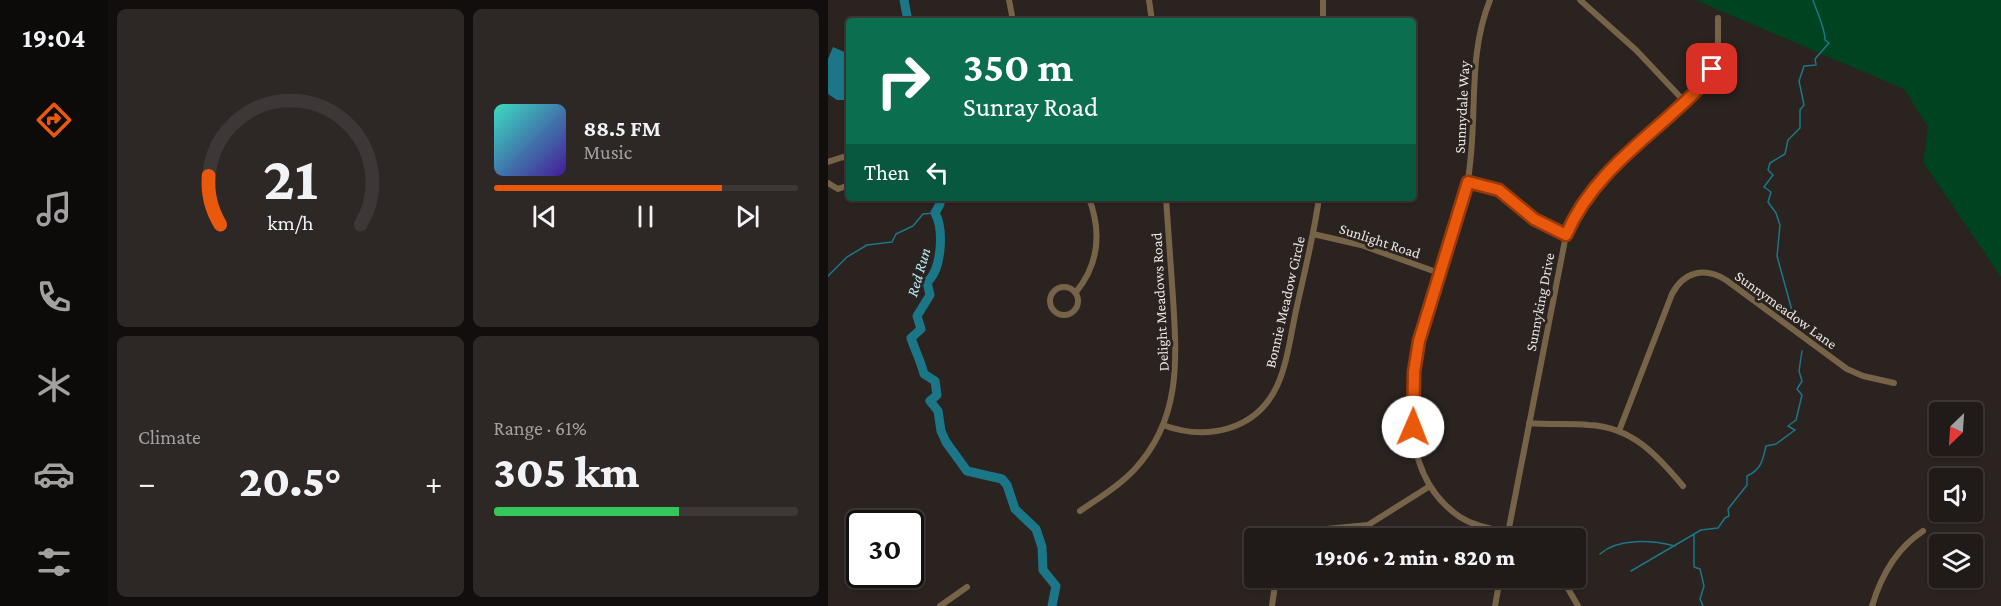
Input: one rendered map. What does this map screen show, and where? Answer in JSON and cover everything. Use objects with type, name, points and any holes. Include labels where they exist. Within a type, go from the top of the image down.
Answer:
[{"type":"street","points":[[1009,0],[1012,18]]},
{"type":"street","points":[[1149,0],[1152,18]]},
{"type":"street","points":[[1323,0],[1323,18]]},
{"type":"street","name":"Sunnydale Way","points":[[1486,528],[1461,517],[1444,503],[1430,486],[1421,469],[1415,449],[1413,391],[1419,341],[1468,182],[1478,41],[1490,0]]},
{"type":"street","points":[[1580,0],[1636,50],[1685,102]]},
{"type":"street","name":"Sunnyking Drive","points":[[1509,528],[1566,235],[1580,207],[1599,181],[1701,86],[1712,69],[1719,45],[1718,18]]},
{"type":"street","points":[[828,162],[839,157],[846,158]]},
{"type":"street","points":[[1468,182],[1499,190],[1534,219],[1566,235]]},
{"type":"street","points":[[828,183],[838,189],[846,186]]},
{"type":"street","points":[[1076,292],[1090,273],[1097,252],[1095,222],[1090,201]]},
{"type":"street","name":"Delight Meadows Road","points":[[1080,511],[1121,482],[1136,468],[1163,425],[1174,389],[1177,356],[1166,201]]},
{"type":"street","name":"Bonnie Meadow Circle","points":[[1163,425],[1193,433],[1219,432],[1246,421],[1267,403],[1283,369],[1318,201]]},
{"type":"street","name":"Sunlight Road","points":[[1313,234],[1354,243],[1439,273]]},
{"type":"street","name":"Sunnymeadow Lane","points":[[1619,431],[1672,294],[1683,278],[1699,272],[1715,274],[1726,280],[1847,369],[1863,376],[1894,383]]},
{"type":"street","points":[[1066,286],[1076,292],[1079,301],[1074,312],[1062,315],[1053,310],[1050,297],[1056,288],[1066,286]]},
{"type":"street","points":[[1529,423],[1590,425],[1619,431],[1655,454],[1683,486]]},
{"type":"street","points":[[1336,528],[1368,525],[1430,486]]},
{"type":"street","points":[[1872,606],[1886,570],[1910,539],[1923,531]]},
{"type":"street","points":[[940,606],[967,587]]},
{"type":"street","points":[[1272,606],[1275,588]]},
{"type":"street","points":[[1495,606],[1498,588]]},
{"type":"street","points":[[1568,588],[1578,606]]},
{"type":"green space","points":[[1695,0],[2001,0],[2001,277],[1923,162],[1928,127],[1904,89]]},
{"type":"water","points":[[833,47],[846,53],[846,100],[837,100],[828,94],[828,59]]},
{"type":"waterway","name":"Red Run","points":[[904,0],[907,18]]},
{"type":"waterway","points":[[1794,318],[1777,256],[1780,225],[1776,213],[1768,202],[1771,192],[1764,187],[1773,175],[1768,170],[1770,163],[1785,154],[1788,140],[1800,128],[1800,110],[1804,105],[1799,81],[1804,66],[1816,65],[1815,59],[1829,43],[1825,40],[1813,0]]},
{"type":"waterway","name":"Red Run","points":[[940,201],[935,213],[940,229],[938,259],[936,268],[927,282],[930,295],[917,316],[921,329],[911,338],[924,374],[935,381],[937,395],[930,401],[938,411],[941,431],[946,442],[967,471],[1002,479],[1007,485],[1015,509],[1036,529],[1042,547],[1043,570],[1056,586],[1052,606]]},
{"type":"waterway","points":[[828,276],[847,257],[867,245],[892,242],[896,234],[913,226],[923,214],[935,213]]},
{"type":"waterway","points":[[1631,571],[1701,530],[1718,528],[1729,516],[1728,509],[1747,485],[1747,476],[1761,464],[1766,446],[1776,444],[1795,430],[1788,426],[1796,420],[1802,395],[1797,389],[1802,381],[1799,371],[1802,351]]},
{"type":"waterway","points":[[1694,535],[1694,567],[1700,569],[1704,586],[1700,599],[1703,606]]},
{"type":"waterway","points":[[1600,554],[1625,543],[1656,542],[1675,546]]},
{"type":"route","points":[[1413,427],[1414,372],[1419,341],[1427,307],[1464,200],[1468,182],[1499,190],[1534,219],[1566,235],[1580,207],[1599,181],[1695,93],[1712,69]]}]
